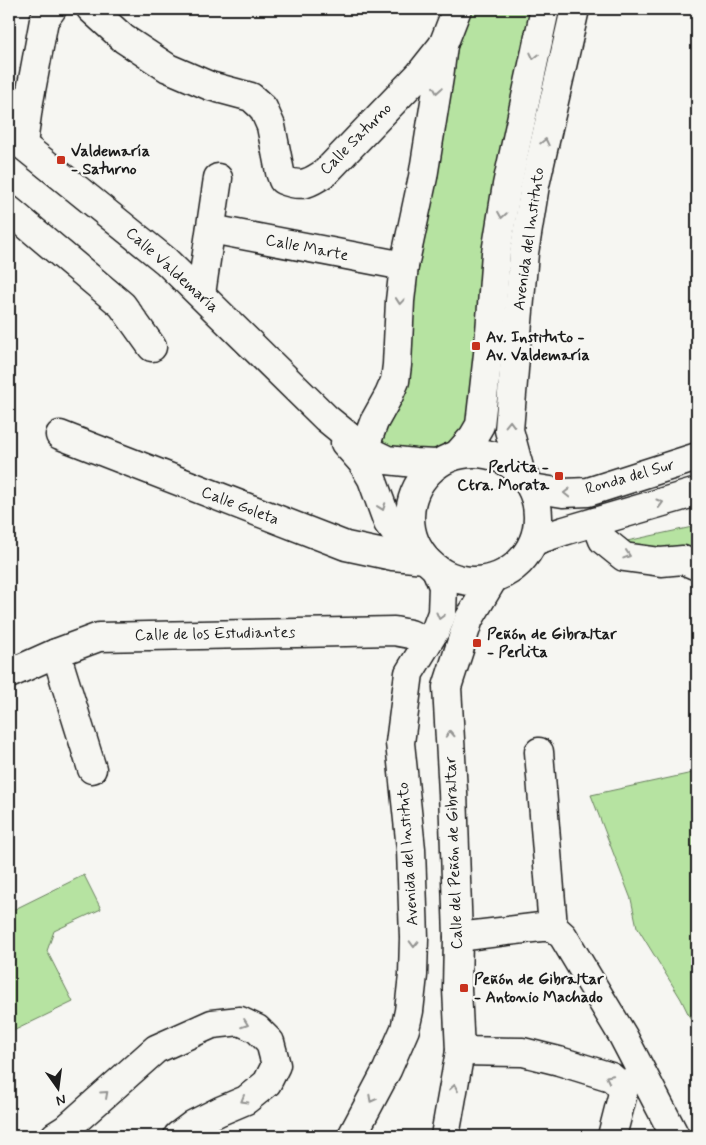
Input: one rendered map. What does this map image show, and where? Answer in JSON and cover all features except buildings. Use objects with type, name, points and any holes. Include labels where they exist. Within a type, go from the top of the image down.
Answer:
[{"type":"street","points":[[16,139],[28,107],[44,20],[52,9]]},
{"type":"street","name":"Calle Saturno","points":[[90,9],[124,39],[168,68],[210,86],[251,97],[263,108],[271,126],[283,180],[294,184],[310,182],[326,172],[420,74],[443,45]]},
{"type":"street","points":[[363,456],[374,422],[395,381],[404,266],[423,177],[440,77],[443,45],[457,9]]},
{"type":"street","name":"Avenida del Instituto","points":[[448,459],[473,438],[480,425],[498,244],[507,185],[545,9]]},
{"type":"street","name":"Avenida del Instituto","points":[[526,479],[509,430],[524,253],[535,185],[575,9]]},
{"type":"street","name":"Calle Valdemaría","points":[[16,139],[166,261],[331,423],[363,456],[388,523],[401,540],[426,559]]},
{"type":"street","points":[[201,294],[218,178]]},
{"type":"street","points":[[9,210],[122,304],[152,347]]},
{"type":"street","name":"Calle Marte","points":[[211,229],[404,266]]},
{"type":"street","points":[[331,423],[374,422]]},
{"type":"street","name":"Calle Goleta","points":[[60,435],[346,546],[393,556],[426,559]]},
{"type":"street","points":[[480,452],[503,459],[526,479],[537,503],[539,522],[534,541],[525,557],[511,570],[493,579],[472,582],[454,578],[426,559],[410,528],[411,506],[419,483],[448,459],[480,452]]},
{"type":"street","name":"Calle Valdemaría","points":[[363,456],[415,463],[448,459]]},
{"type":"street","name":"Ronda del Sur","points":[[526,479],[563,493],[588,492],[697,457]]},
{"type":"street","name":"Ronda del Sur","points":[[534,541],[697,492]]},
{"type":"street","points":[[596,522],[603,540],[624,556],[661,562],[684,560],[697,566]]},
{"type":"street","name":"Avenida del Instituto","points":[[352,1136],[387,1070],[405,1029],[409,1011],[413,975],[414,938],[411,849],[400,743],[409,674],[436,629],[442,613],[443,586],[426,559]]},
{"type":"street","name":"Calle del Peñón de Gibraltar","points":[[445,1136],[460,1051],[453,792],[447,687],[469,619],[493,579]]},
{"type":"street","name":"Calle de los Estudiantes","points":[[9,674],[56,653],[99,637],[394,630],[410,634],[427,642]]},
{"type":"street","points":[[56,653],[92,769]]},
{"type":"street","points":[[540,752],[553,927]]},
{"type":"street","points":[[458,937],[541,927],[553,927],[563,936],[623,1036],[676,1136]]},
{"type":"street","points":[[55,1136],[66,1129],[156,1049],[212,1024],[240,1021],[257,1029],[270,1042],[276,1065],[267,1083],[246,1100],[194,1124],[178,1136]]},
{"type":"street","points":[[460,1051],[523,1052],[611,1077],[619,1084],[623,1093],[612,1136]]},
{"type":"green space","points":[[465,9],[537,9],[473,415],[458,437],[446,445],[427,453],[406,456],[373,439],[408,303],[453,47]]},
{"type":"green space","points":[[697,526],[697,553],[632,549],[627,541]]},
{"type":"green space","points":[[697,772],[697,1032],[681,999],[637,927],[631,899],[591,795]]},
{"type":"green space","points":[[84,875],[101,909],[54,931],[47,951],[73,1002],[9,1033],[9,912]]},
{"type":"place","name":"Valdemaría - Saturno","points":[[61,160]]},
{"type":"place","name":"Av. Instituto - Av. Valdemaría","points":[[476,346]]},
{"type":"place","name":"Perlita - Ctra. Morata","points":[[559,476]]},
{"type":"place","name":"Peñón de Gibraltar - Perlita","points":[[477,643]]},
{"type":"place","name":"Peñón de Gibraltar - Antonio Machado","points":[[464,988]]}]
